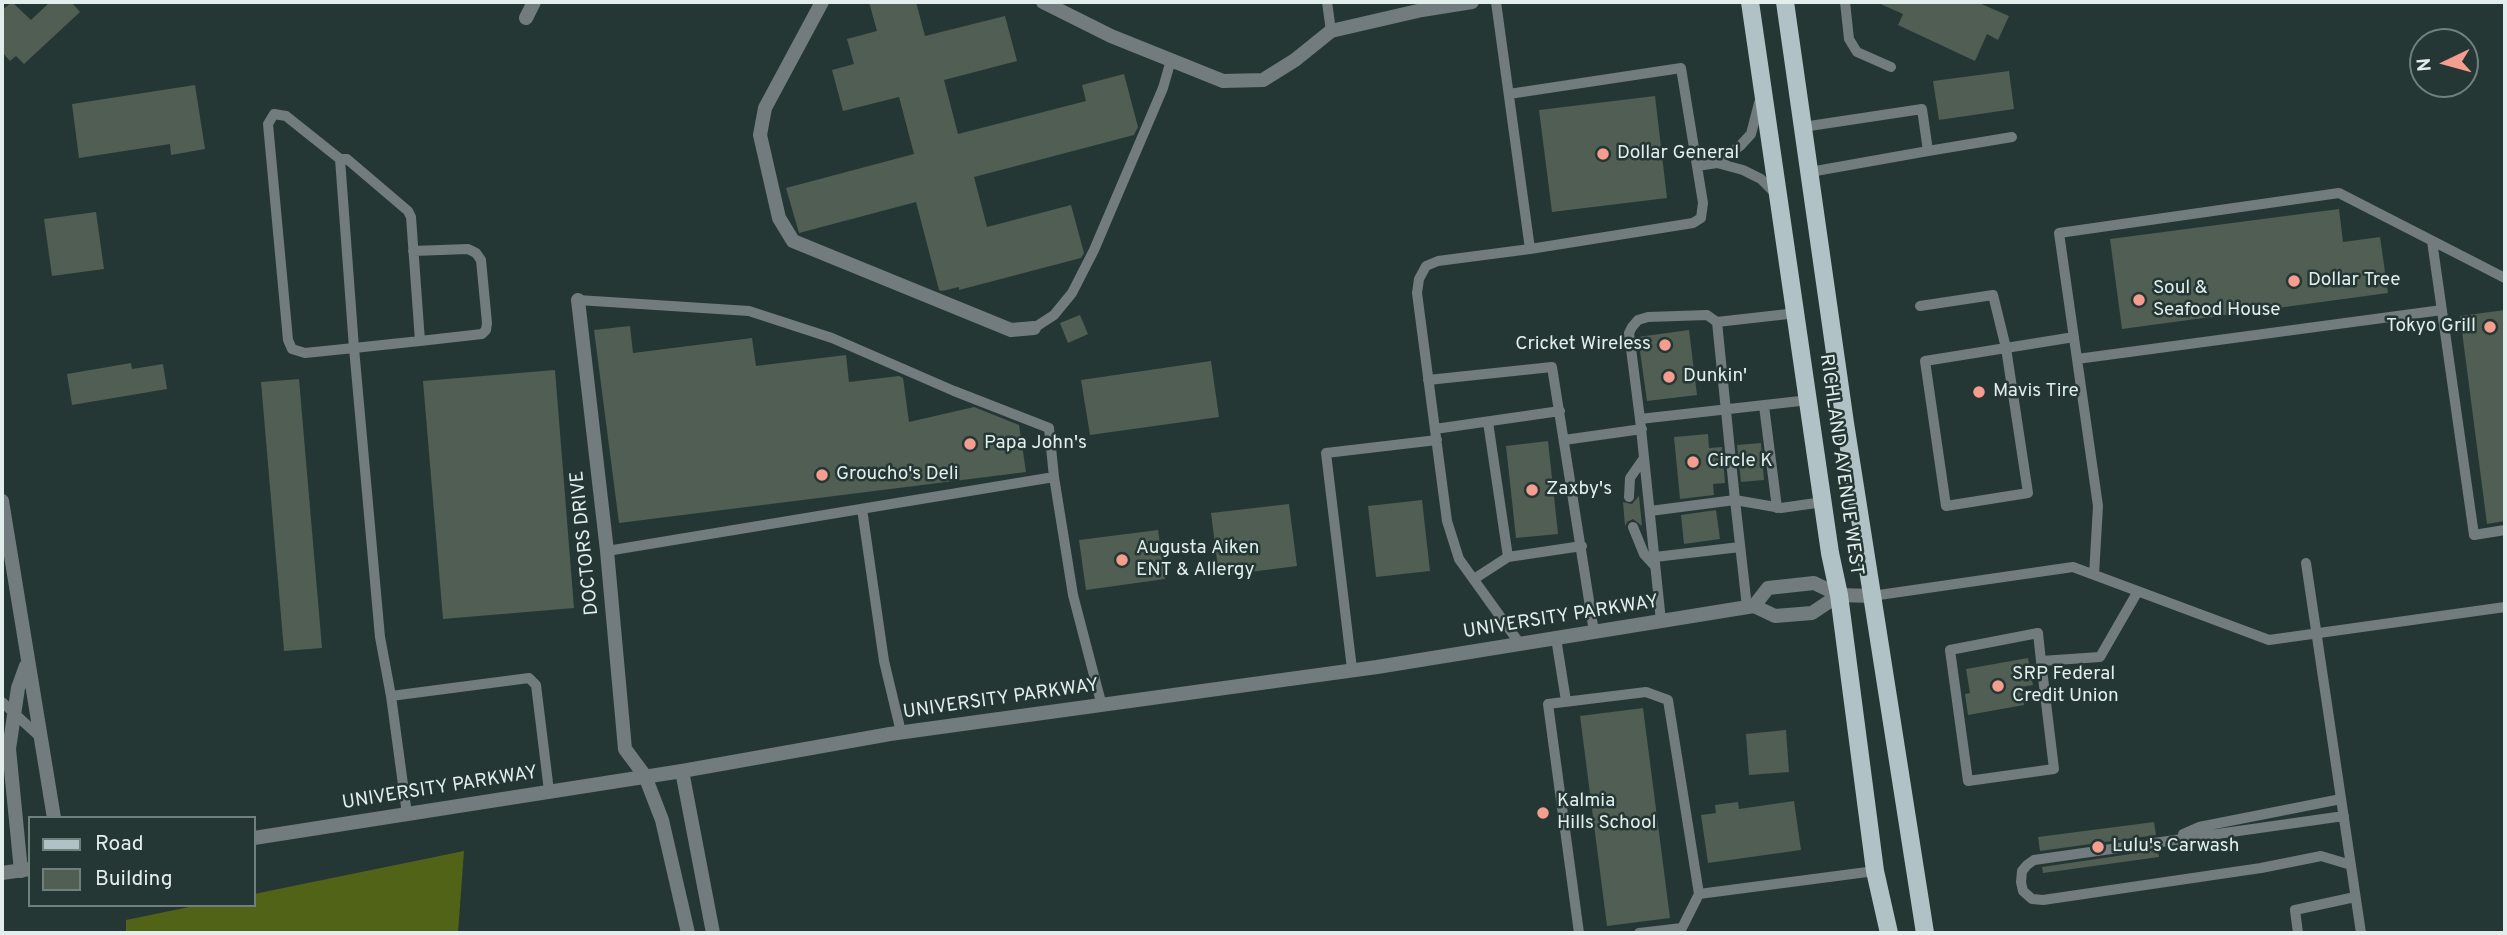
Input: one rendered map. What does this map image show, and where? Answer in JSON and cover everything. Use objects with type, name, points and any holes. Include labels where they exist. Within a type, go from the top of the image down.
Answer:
[{"type":"main road","name":"RICHLAND AVENUE WEST","points":[[1750,2],[1839,595],[1875,871],[1889,933]]},
{"type":"main road","name":"RICHLAND AVENUE WEST","points":[[1785,2],[1845,423],[1925,933]]},
{"type":"street","points":[[526,18],[534,2]]},
{"type":"street","points":[[822,2],[765,108],[761,135],[779,218],[793,241],[1011,330],[1034,328]]},
{"type":"street","points":[[1043,2],[1111,36],[1223,81],[1262,80],[1295,60],[1331,31],[1422,10],[1472,2]]},
{"type":"street","name":"DOCTORS DRIVE","points":[[578,300],[607,551],[625,748],[645,776],[662,820],[688,933]]},
{"type":"street","points":[[2,501],[54,816]]},
{"type":"street","name":"UNIVERSITY PARKWAY","points":[[1750,606],[1768,588],[1814,583],[1839,595],[1872,596]]},
{"type":"street","name":"UNIVERSITY PARKWAY","points":[[256,838],[682,771],[901,732],[1352,669],[1750,606],[1775,616],[1812,613],[1839,595]]},
{"type":"street","points":[[2,873],[25,870],[5,744],[27,662]]},
{"type":"street","points":[[682,771],[713,933]]},
{"type":"lane","points":[[1327,2],[1331,31]]},
{"type":"lane","points":[[1496,2],[1530,249]]},
{"type":"lane","points":[[1845,2],[1849,39],[1857,52],[1891,67]]},
{"type":"lane","points":[[1034,328],[1054,315],[1072,293],[1094,250],[1163,88],[1171,60]]},
{"type":"lane","points":[[1509,94],[1681,68],[1703,204],[1701,218],[1693,223],[1438,261],[1426,266],[1419,279],[1417,293],[1447,521],[1459,559],[1520,644]]},
{"type":"lane","points":[[1717,163],[1751,134],[1758,112],[1762,82]]},
{"type":"lane","points":[[1803,127],[1922,109],[1928,151]]},
{"type":"lane","points":[[413,251],[468,249],[476,253],[481,260],[487,324],[482,334],[420,341],[355,348],[304,353],[292,349],[288,340],[268,124],[274,114],[286,116],[340,159],[347,159],[408,211],[411,217],[413,251],[420,341]]},
{"type":"lane","points":[[1810,172],[2012,137]]},
{"type":"lane","points":[[340,159],[380,637],[407,814]]},
{"type":"lane","points":[[1697,166],[1717,163],[1743,170],[1761,180],[1779,197]]},
{"type":"lane","points":[[2094,575],[2098,506],[2059,233],[2339,193],[2505,278]]},
{"type":"lane","points":[[2432,241],[2474,535],[2505,530]]},
{"type":"lane","points":[[1920,306],[1993,295],[2006,348],[2028,493],[1945,506],[1925,361],[2006,348],[2074,337]]},
{"type":"lane","points":[[578,300],[750,312],[832,338],[954,391],[1049,428],[1073,595],[1102,706]]},
{"type":"lane","points":[[2077,359],[2442,310]]},
{"type":"lane","points":[[1661,621],[1629,332],[1638,320],[1648,317],[1707,315],[1717,322],[1797,313]]},
{"type":"lane","points":[[1717,322],[1740,547],[1750,606]]},
{"type":"lane","points":[[1428,380],[1552,367],[1594,632]]},
{"type":"lane","points":[[1564,440],[1725,409],[1809,400]]},
{"type":"lane","points":[[1765,406],[1777,508]]},
{"type":"lane","points":[[1352,669],[1326,453],[1560,411]]},
{"type":"lane","points":[[1488,422],[1508,557]]},
{"type":"lane","points":[[1629,497],[1630,478],[1644,458]]},
{"type":"lane","points":[[607,551],[1054,477]]},
{"type":"lane","points":[[1650,511],[1735,500],[1777,508],[1823,502]]},
{"type":"lane","points":[[862,509],[884,661],[901,732]]},
{"type":"lane","points":[[1633,527],[1644,554],[1655,561],[1740,547]]},
{"type":"lane","points":[[1474,579],[1508,557],[1582,546]]},
{"type":"lane","points":[[2306,563],[2361,933]]},
{"type":"lane","points":[[1872,596],[2073,566],[2269,640],[2505,607]]},
{"type":"lane","points":[[2041,661],[2100,657],[2138,591]]},
{"type":"lane","points":[[2038,633],[2041,661],[2054,769],[1968,781],[1950,650],[2038,633]]},
{"type":"lane","points":[[1556,638],[1566,701]]},
{"type":"lane","points":[[391,696],[529,678],[536,685],[549,791]]},
{"type":"lane","points":[[1579,933],[1548,704],[1646,692],[1668,700],[1699,894],[1682,928],[1639,933]]},
{"type":"lane","points":[[2,702],[40,737]]},
{"type":"lane","points":[[2167,840],[2199,827],[2341,799]]},
{"type":"lane","points":[[2344,816],[2034,860],[2022,871],[2021,881],[2023,891],[2032,900],[2043,900],[2261,868],[2321,856],[2351,865]]},
{"type":"lane","points":[[1699,894],[1875,871]]},
{"type":"lane","points":[[2298,933],[2295,909],[2355,897]]},
{"type":"green space","points":[[464,851],[458,933],[126,933],[126,920],[189,907],[256,907],[256,894]]},
{"type":"building","points":[[12,2],[31,20],[50,2],[72,3],[80,12],[24,64],[16,56],[10,61],[2,52],[2,10]]},
{"type":"building","points":[[869,2],[916,2],[925,36],[1005,16],[1017,61],[944,80],[958,134],[1086,101],[1082,85],[1124,74],[1138,127],[1134,135],[974,177],[987,227],[1071,205],[1084,253],[1081,258],[959,290],[959,287],[942,291],[939,290],[916,202],[799,233],[786,188],[914,154],[899,97],[843,111],[832,70],[854,64],[847,39],[877,31]]},
{"type":"building","points":[[1876,2],[1977,2],[2009,16],[1998,40],[1987,34],[1975,61],[1898,25],[1903,14]]},
{"type":"building","points":[[2009,71],[2014,109],[1939,120],[1933,81]]},
{"type":"building","points":[[195,85],[205,149],[171,155],[170,144],[79,158],[72,104]]},
{"type":"building","name":"Dollar General","points":[[1655,96],[1667,198],[1552,212],[1539,110]]},
{"type":"building","points":[[2339,209],[2343,242],[2380,237],[2388,293],[2122,329],[2110,239]]},
{"type":"building","points":[[96,212],[104,269],[52,276],[44,219]]},
{"type":"building","points":[[2505,310],[2505,521],[2487,524],[2460,316]]},
{"type":"building","points":[[1080,315],[1088,334],[1068,343],[1060,323]]},
{"type":"building","points":[[630,326],[633,353],[752,338],[756,366],[846,355],[849,382],[899,376],[903,378],[909,422],[974,407],[1019,425],[1026,472],[619,523],[594,330]]},
{"type":"building","name":"Dunkin'","points":[[1689,330],[1697,395],[1647,401],[1638,337]]},
{"type":"building","points":[[1211,361],[1219,417],[1090,435],[1081,380]]},
{"type":"building","points":[[131,363],[132,369],[163,364],[167,389],[72,405],[67,374]]},
{"type":"building","points":[[555,370],[574,608],[443,619],[423,381]]},
{"type":"building","points":[[299,379],[322,648],[284,651],[261,382]]},
{"type":"building","name":"Circle K","points":[[1708,434],[1709,448],[1722,447],[1725,483],[1713,484],[1714,495],[1680,499],[1674,437]]},
{"type":"building","name":"Zaxby's","points":[[1548,441],[1558,534],[1516,538],[1506,446]]},
{"type":"building","points":[[1761,443],[1764,480],[1741,482],[1737,445]]},
{"type":"building","points":[[1639,496],[1642,526],[1633,519],[1625,526],[1623,502],[1632,504]]},
{"type":"building","points":[[1422,500],[1430,571],[1376,577],[1368,506]]},
{"type":"building","points":[[1289,504],[1297,566],[1219,576],[1211,513]]},
{"type":"building","points":[[1716,510],[1720,539],[1684,544],[1681,515]]},
{"type":"building","name":"Augusta Aiken ENT & Allergy","points":[[1158,530],[1165,579],[1086,590],[1079,540]]},
{"type":"building","name":"SRP Federal Credit Union","points":[[2028,658],[2033,685],[2021,687],[2024,705],[1968,715],[1965,694],[1970,693],[1966,669]]},
{"type":"building","points":[[1643,708],[1670,918],[1607,926],[1580,716]]},
{"type":"building","points":[[1786,730],[1789,772],[1749,775],[1746,734]]},
{"type":"building","points":[[1794,801],[1801,850],[1708,863],[1701,815],[1716,813],[1715,805],[1738,802],[1739,809]]},
{"type":"building","points":[[2154,822],[2156,835],[2040,851],[2038,837]]},
{"type":"building","points":[[2158,850],[2159,857],[2043,873],[2042,867]]},
{"type":"place","name":"Dollar General","points":[[1603,154]]},
{"type":"place","name":"Dollar Tree","points":[[2294,281]]},
{"type":"place","name":"Soul & Seafood House","points":[[2139,300]]},
{"type":"place","name":"Tokyo Grill","points":[[2490,327]]},
{"type":"place","name":"Cricket Wireless","points":[[1665,345]]},
{"type":"place","name":"Dunkin'","points":[[1669,377]]},
{"type":"place","name":"Mavis Tire","points":[[1979,392]]},
{"type":"place","name":"Papa John's","points":[[970,444]]},
{"type":"place","name":"Circle K","points":[[1693,462]]},
{"type":"place","name":"Groucho's Deli","points":[[822,475]]},
{"type":"place","name":"Zaxby's","points":[[1532,490]]},
{"type":"place","name":"Augusta Aiken ENT & Allergy","points":[[1122,560]]},
{"type":"place","name":"SRP Federal Credit Union","points":[[1998,686]]},
{"type":"place","name":"Kalmia Hills School","points":[[1543,813]]},
{"type":"place","name":"Lulu's Carwash","points":[[2098,847]]}]
